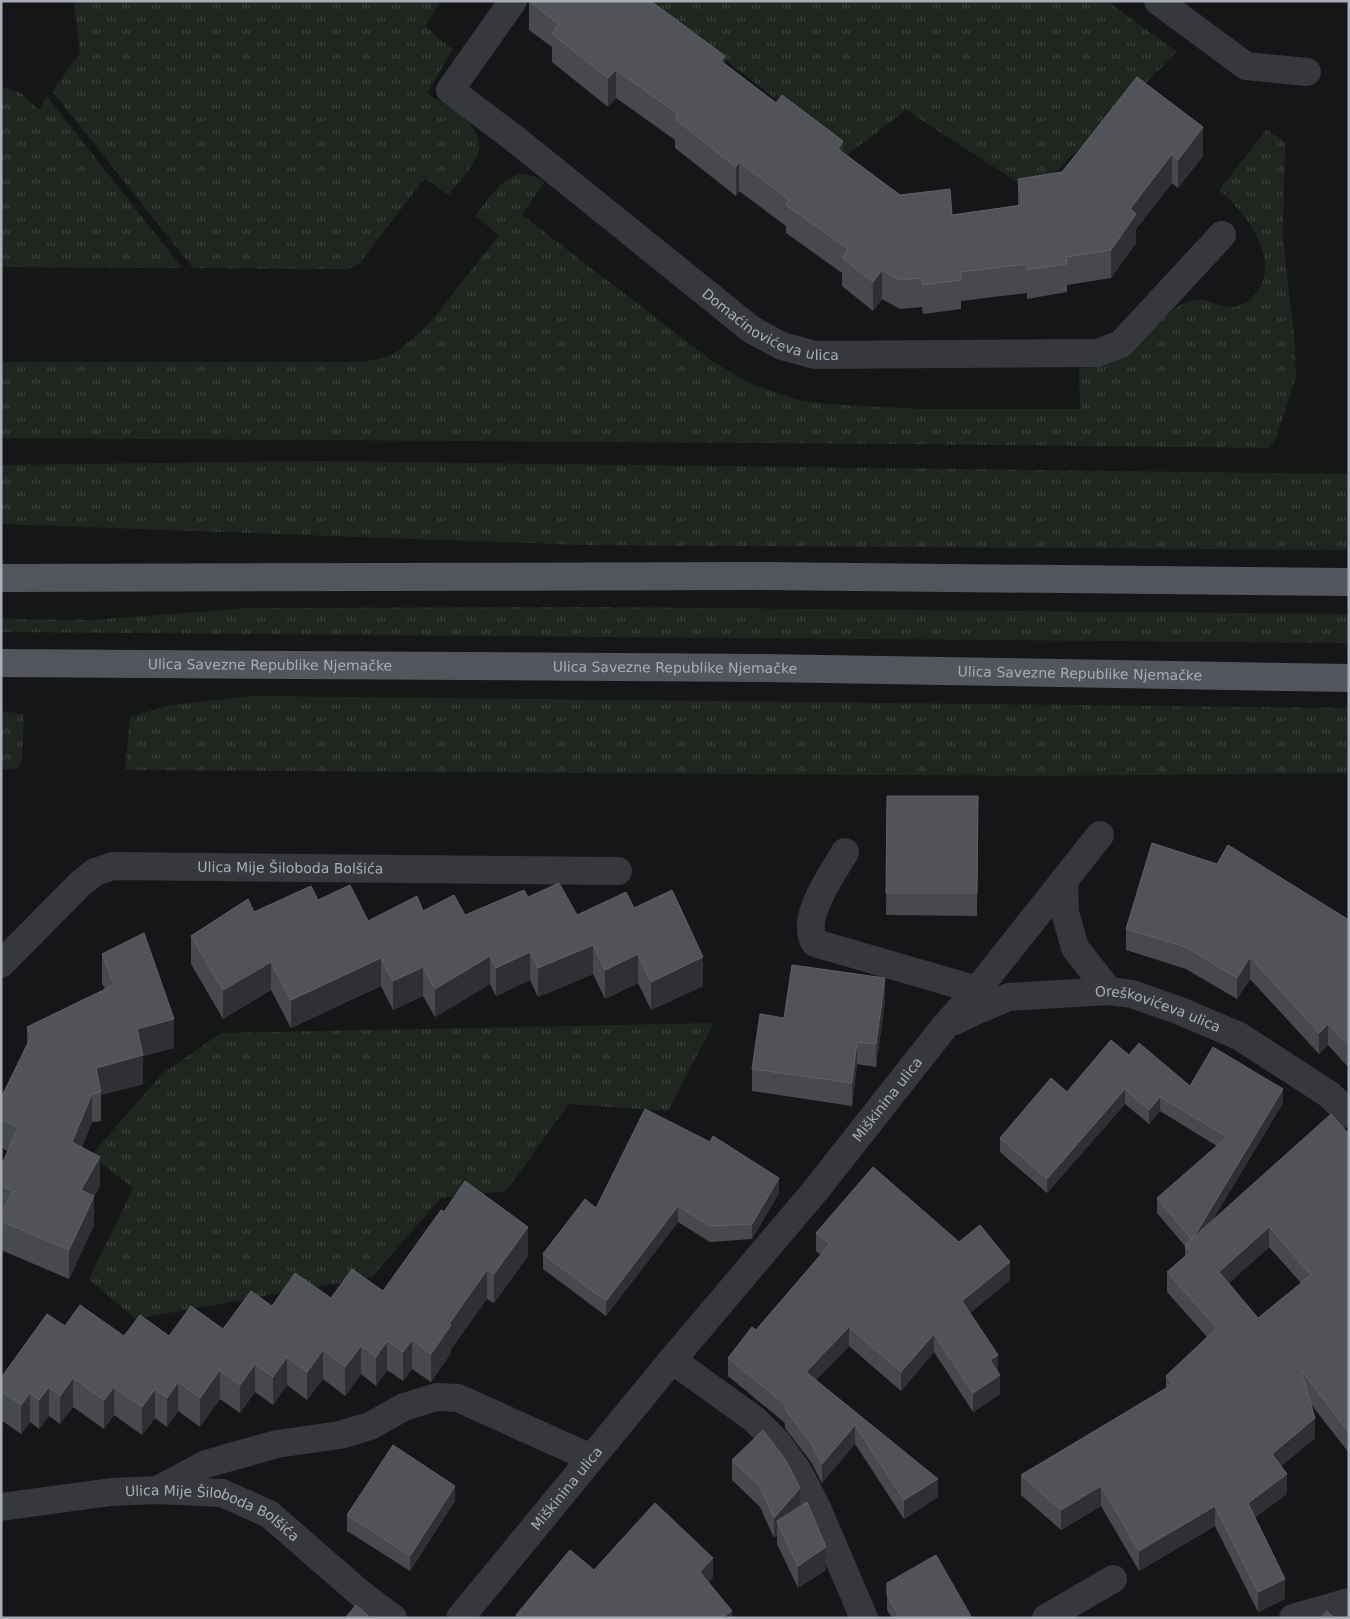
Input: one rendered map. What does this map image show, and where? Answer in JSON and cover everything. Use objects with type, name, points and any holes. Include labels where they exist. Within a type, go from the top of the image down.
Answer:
[{"type":"main road","points":[[1,578],[760,576],[1349,582]]},
{"type":"main road","name":"Ulica Savezne Republike Njemačke","points":[[1,663],[743,668],[1349,678]]},
{"type":"street","name":"Domaćinovićeva ulica","points":[[513,1],[450,90],[515,139],[752,330],[782,346],[815,355],[1097,353],[1121,344],[1222,235]]},
{"type":"street","points":[[1158,1],[1246,66],[1307,72]]},
{"type":"street","name":"Miškinina ulica","points":[[460,1618],[672,1360],[815,1191],[945,1026],[977,990],[1100,835]]},
{"type":"street","points":[[845,852],[817,901],[810,930],[816,943],[977,990]]},
{"type":"street","name":"Ulica Mije Šiloboda Bolšića","points":[[1,964],[80,884],[95,872],[113,866],[618,871]]},
{"type":"street","points":[[1064,881],[1065,912],[1075,948],[1109,991]]},
{"type":"street","name":"Oreškovićeva ulica","points":[[945,1026],[1009,997],[1109,991],[1132,994],[1180,1011],[1239,1036],[1330,1095],[1349,1114]]},
{"type":"street","points":[[672,1360],[754,1419],[777,1442],[798,1471],[864,1618]]},
{"type":"street","points":[[157,1490],[206,1464],[277,1444],[340,1435],[370,1426],[404,1408],[436,1397],[458,1398],[591,1458]]},
{"type":"street","name":"Ulica Mije Šiloboda Bolšića","points":[[1,1507],[112,1492],[157,1490],[222,1493],[268,1514],[361,1594],[393,1618]]},
{"type":"street","points":[[1046,1618],[1113,1579]]},
{"type":"street","points":[[1293,1618],[1349,1602]]},
{"type":"green space","points":[[91,1],[441,1],[425,26],[453,49],[427,93],[456,112],[473,128],[478,137],[479,147],[476,158],[467,173],[448,195],[425,178],[360,263],[351,268],[193,268],[52,91],[80,53],[74,4]]},
{"type":"green space","points":[[650,1],[1107,1],[1177,52],[1034,193],[906,110],[847,155]]},
{"type":"green space","points":[[1,87],[21,93],[39,110],[47,96],[182,268],[1,267]]},
{"type":"green space","points":[[1267,129],[1285,143],[1283,238],[1295,346],[1296,377],[1275,441],[1269,448],[1,438],[1,362],[365,362],[385,357],[398,351],[428,325],[499,235],[475,216],[496,189],[504,182],[513,176],[523,174],[533,176],[544,183],[522,215],[711,360],[747,382],[803,401],[843,405],[924,409],[1080,409],[1079,368],[1099,365],[1130,353],[1168,314],[1186,302],[1199,300],[1230,307],[1244,303],[1256,294],[1264,275],[1265,261],[1262,248],[1248,221],[1219,190]]},
{"type":"green space","points":[[318,461],[1349,474],[1349,550],[581,545],[1,524],[1,465]]},
{"type":"green space","points":[[600,607],[1349,614],[1349,643],[1,632],[1,619],[91,620],[251,608]]},
{"type":"green space","points":[[252,696],[1349,708],[1349,773],[1040,776],[125,770],[130,717],[171,705]]},
{"type":"green space","points":[[1,711],[24,714],[22,759],[18,768],[1,770]]},
{"type":"green space","points":[[714,1023],[668,1111],[569,1104],[506,1191],[441,1198],[372,1277],[135,1319],[89,1279],[133,1188],[91,1155],[162,1074],[221,1033]]},
{"type":"building","points":[[529,1],[651,1],[725,56],[721,61],[776,103],[782,95],[843,141],[838,149],[900,195],[950,189],[952,215],[1022,205],[1018,179],[1062,172],[1137,77],[1203,127],[1178,160],[1172,154],[1130,209],[1136,214],[1111,250],[1066,257],[1067,264],[1027,270],[1027,264],[961,272],[961,280],[923,285],[922,278],[900,280],[882,270],[873,282],[842,258],[848,249],[786,205],[789,200],[739,162],[736,167],[675,119],[678,114],[616,70],[608,78],[552,34],[559,24]]},
{"type":"building","points":[[887,796],[978,796],[977,893],[886,893]]},
{"type":"building","points":[[1152,843],[1217,864],[1228,845],[1349,920],[1349,1046],[1328,1024],[1319,1033],[1250,957],[1237,978],[1186,947],[1126,929]]},
{"type":"building","points":[[559,883],[577,915],[626,892],[634,908],[672,890],[703,957],[651,982],[638,954],[605,970],[593,945],[538,968],[530,952],[496,968],[490,956],[435,989],[423,967],[393,981],[381,958],[291,1000],[271,962],[223,990],[191,936],[248,899],[254,912],[311,886],[318,900],[350,885],[368,921],[417,896],[423,911],[454,895],[465,915],[524,890],[528,897]]},
{"type":"building","points":[[144,933],[174,1019],[137,1029],[143,1055],[96,1068],[101,1092],[92,1094],[72,1142],[100,1157],[81,1190],[94,1196],[69,1250],[1,1221],[1,1213],[13,1191],[1,1186],[1,1166],[18,1128],[1,1119],[1,1098],[31,1037],[27,1027],[114,985],[102,954]]},
{"type":"building","points":[[792,965],[885,978],[876,1044],[857,1042],[852,1083],[752,1069],[760,1014],[784,1018]]},
{"type":"building","points":[[1111,1040],[1129,1055],[1139,1043],[1190,1086],[1213,1047],[1283,1089],[1192,1240],[1157,1198],[1227,1137],[1160,1097],[1149,1110],[1125,1089],[1047,1179],[1000,1138],[1051,1078],[1067,1092]]},
{"type":"building","points":[[645,1109],[710,1142],[713,1136],[779,1178],[752,1224],[710,1226],[678,1206],[606,1301],[543,1254],[585,1199],[596,1208]]},
{"type":"building","points":[[1331,1114],[1349,1134],[1349,1433],[1301,1370],[1315,1418],[1272,1454],[1287,1474],[1248,1503],[1285,1579],[1258,1592],[1215,1506],[1139,1551],[1101,1486],[1061,1510],[1021,1475],[1173,1384],[1166,1376],[1217,1328],[1167,1272],[1190,1252],[1185,1245]],"holes":[[[1269,1227],[1311,1275],[1258,1318],[1219,1272]]]},
{"type":"building","points":[[873,1167],[959,1242],[980,1225],[1010,1262],[962,1301],[998,1355],[990,1360],[1000,1375],[973,1393],[934,1334],[901,1372],[849,1327],[806,1372],[938,1479],[904,1500],[855,1425],[822,1464],[811,1443],[785,1409],[787,1406],[728,1358],[752,1327],[756,1330],[830,1244],[816,1233]]},
{"type":"building","points":[[465,1181],[528,1227],[494,1274],[487,1270],[449,1324],[451,1325],[431,1354],[412,1340],[403,1352],[387,1341],[376,1357],[361,1346],[345,1367],[323,1350],[307,1372],[287,1357],[273,1377],[255,1364],[240,1385],[220,1370],[200,1398],[178,1382],[167,1398],[155,1389],[142,1407],[114,1387],[104,1400],[73,1378],[60,1396],[49,1387],[39,1400],[30,1393],[21,1405],[1,1391],[1,1378],[47,1314],[65,1326],[80,1305],[124,1336],[140,1315],[169,1336],[191,1306],[223,1329],[251,1291],[272,1306],[295,1273],[331,1298],[352,1269],[383,1291],[441,1210],[444,1212]]},
{"type":"building","points":[[763,1430],[785,1459],[800,1488],[774,1518],[760,1487],[732,1460]]},
{"type":"building","points":[[393,1445],[455,1486],[410,1556],[347,1515]]},
{"type":"building","points":[[807,1502],[826,1547],[798,1566],[777,1521]]},
{"type":"building","points":[[655,1503],[713,1558],[700,1572],[732,1611],[722,1618],[519,1618],[516,1615],[570,1550],[594,1570]]},
{"type":"building","points":[[936,1555],[972,1618],[900,1618],[887,1595],[887,1583]]},
{"type":"building","points":[[356,1605],[371,1618],[345,1618]]},
{"type":"building","points":[[1327,1611],[1334,1618],[1321,1618]]}]
